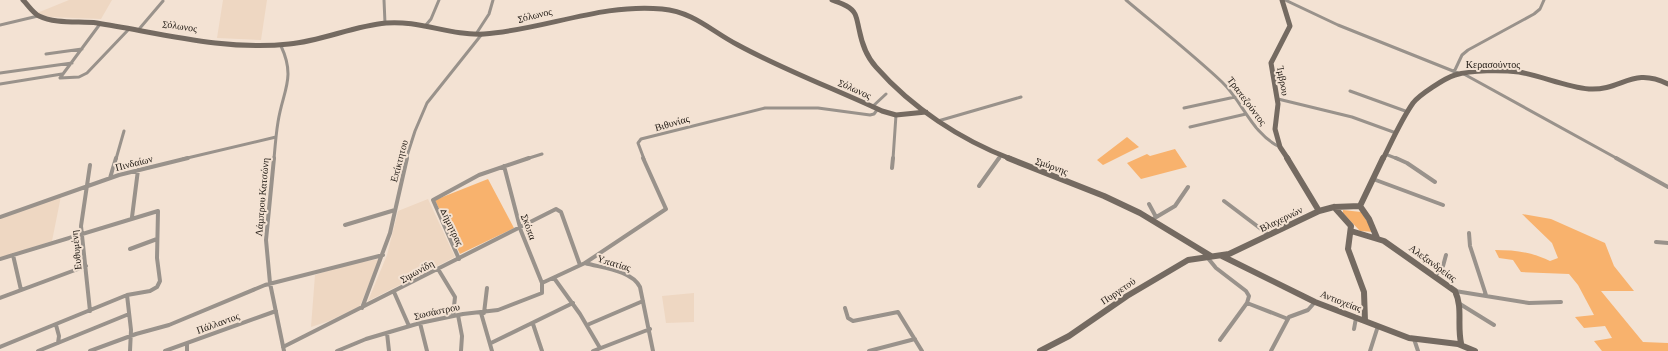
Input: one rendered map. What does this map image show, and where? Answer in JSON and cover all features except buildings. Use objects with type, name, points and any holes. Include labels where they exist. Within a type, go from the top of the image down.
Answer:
[{"type":"street","points":[[0,25],[38,16],[23,0]]},
{"type":"street","points":[[384,0],[385,23]]},
{"type":"street","points":[[426,25],[433,15],[439,0]]},
{"type":"street","points":[[476,34],[489,14],[493,0]]},
{"type":"street","name":"Σμύρνης","points":[[832,0],[854,12],[857,18],[860,38],[868,58],[892,84],[938,121],[974,143],[1001,156],[1104,196],[1155,218],[1209,256]]},
{"type":"street","name":"Τραπεζούντος","points":[[1126,0],[1223,83],[1235,97],[1262,136],[1273,145],[1280,147],[1300,176],[1319,211]]},
{"type":"street","points":[[1283,0],[1338,25],[1457,73],[1668,187]]},
{"type":"street","name":"Ίμβρου","points":[[1280,147],[1274,125],[1278,109],[1278,99],[1271,62],[1290,26],[1283,0]]},
{"type":"street","points":[[1457,73],[1462,55],[1468,50],[1534,14],[1540,9],[1544,0]]},
{"type":"street","points":[[140,28],[164,1]]},
{"type":"street","name":"Σόλωνος","points":[[38,16],[53,20],[111,23],[192,38],[281,46],[385,23],[400,22],[426,25],[454,32],[482,34],[502,32],[578,16],[646,8],[670,10],[694,17],[732,42],[875,108],[896,115]]},
{"type":"street","name":"Σόλωνος","points":[[83,22],[190,40],[258,46],[273,45]]},
{"type":"street","points":[[100,24],[60,78],[84,76],[129,29]]},
{"type":"street","name":"Επίκτητου","points":[[362,308],[383,255],[395,210],[404,166],[427,103],[467,57],[482,34]]},
{"type":"street","name":"Λάμπρου Κατσώνη","points":[[281,46],[288,61],[289,75],[278,122],[266,233],[270,283],[283,349]]},
{"type":"street","points":[[46,54],[82,49]]},
{"type":"street","points":[[0,73],[72,62]]},
{"type":"street","points":[[64,64],[68,66]]},
{"type":"street","name":"Κερασούντος","points":[[1360,206],[1385,154],[1408,112],[1421,95],[1457,73],[1524,73],[1588,89],[1600,88],[1642,76],[1656,78],[1668,84]]},
{"type":"street","points":[[0,84],[62,74]]},
{"type":"street","points":[[1350,91],[1408,112]]},
{"type":"street","points":[[875,108],[886,94]]},
{"type":"street","points":[[938,121],[1021,97]]},
{"type":"street","points":[[1184,108],[1235,97]]},
{"type":"street","points":[[1278,99],[1352,117],[1396,133]]},
{"type":"street","name":"Βιθυνίας","points":[[585,263],[666,209],[639,149],[638,143],[641,139],[765,108],[818,108],[868,115],[874,114],[875,108]]},
{"type":"street","points":[[892,168],[896,115],[926,112]]},
{"type":"street","points":[[1190,127],[1246,114]]},
{"type":"street","points":[[110,178],[124,131]]},
{"type":"street","name":"Πινδαίων","points":[[0,217],[110,178],[276,137]]},
{"type":"street","points":[[504,166],[542,154]]},
{"type":"street","points":[[1385,154],[1407,163],[1435,182]]},
{"type":"street","points":[[978,186],[1001,156]]},
{"type":"street","name":"Ευθυμένη","points":[[90,165],[81,233],[90,311]]},
{"type":"street","name":"Δήμητρας","points":[[459,259],[433,200],[469,180],[504,166]]},
{"type":"street","name":"Σκόπα","points":[[504,166],[520,228],[542,283],[542,292]]},
{"type":"street","points":[[132,217],[138,170]]},
{"type":"street","points":[[1373,179],[1443,204]]},
{"type":"street","points":[[1149,204],[1155,218],[1175,206],[1188,187]]},
{"type":"street","points":[[1224,201],[1269,235]]},
{"type":"street","points":[[1360,206],[1369,219],[1377,238]]},
{"type":"street","name":"Βλαχερνών","points":[[1209,256],[1222,256],[1319,211],[1360,206]]},
{"type":"street","points":[[1334,208],[1348,222],[1351,231],[1348,249],[1364,292],[1365,321]]},
{"type":"street","points":[[345,225],[395,210]]},
{"type":"street","name":"Σιμωνίδη","points":[[283,349],[554,210],[559,210],[569,232],[580,265]]},
{"type":"street","points":[[0,259],[132,217],[157,211],[157,267],[160,281],[158,286],[150,291],[127,295],[0,347]]},
{"type":"street","name":"Αλεξανδρείας","points":[[1351,231],[1377,238],[1455,291],[1460,304],[1458,328],[1460,343]]},
{"type":"street","points":[[1469,233],[1470,246],[1486,294]]},
{"type":"street","points":[[130,249],[157,240]]},
{"type":"street","points":[[1656,242],[1668,243]]},
{"type":"street","points":[[13,255],[21,290]]},
{"type":"street","points":[[90,351],[130,335],[169,325],[270,283],[312,274],[354,261],[383,255]]},
{"type":"street","points":[[1435,276],[1443,266],[1446,255]]},
{"type":"street","points":[[1209,256],[1216,268],[1247,292],[1249,298],[1220,340]]},
{"type":"street","name":"Πυργετού","points":[[1040,351],[1050,349],[1127,296],[1171,269],[1188,260],[1209,256]]},
{"type":"street","name":"Αντιοχείας","points":[[1222,256],[1315,302],[1414,340],[1460,343]]},
{"type":"street","name":"Υπατίας","points":[[542,283],[585,263],[632,277],[639,285],[650,329],[653,351]]},
{"type":"street","points":[[0,298],[86,266]]},
{"type":"street","points":[[438,269],[456,299],[455,316],[462,336],[461,351]]},
{"type":"street","points":[[554,278],[573,303],[600,348]]},
{"type":"street","points":[[487,288],[483,313],[492,351]]},
{"type":"street","points":[[1455,291],[1486,294],[1529,303],[1562,302]]},
{"type":"street","points":[[394,292],[409,326]]},
{"type":"street","name":"Σωσάστρου","points":[[337,351],[420,323],[502,309],[542,292]]},
{"type":"street","points":[[127,295],[130,351]]},
{"type":"street","points":[[587,325],[643,301]]},
{"type":"street","points":[[1271,351],[1288,319],[1293,315],[1308,310],[1315,302]]},
{"type":"street","points":[[491,343],[533,324],[573,303]]},
{"type":"street","points":[[1247,303],[1288,319]]},
{"type":"street","points":[[1460,304],[1494,325]]},
{"type":"street","points":[[845,308],[848,318],[853,321],[898,312],[922,351]]},
{"type":"street","name":"Πάλλαντος","points":[[165,351],[276,311]]},
{"type":"street","points":[[38,351],[129,314]]},
{"type":"street","points":[[1354,329],[1356,318]]},
{"type":"street","points":[[420,323],[427,351]]},
{"type":"street","points":[[533,324],[542,351]]},
{"type":"street","points":[[56,325],[59,336],[58,343]]},
{"type":"street","points":[[1370,351],[1378,326]]},
{"type":"street","points":[[593,351],[650,329]]},
{"type":"street","points":[[387,333],[389,351]]},
{"type":"street","points":[[869,351],[914,339]]},
{"type":"street","points":[[1414,340],[1418,351]]},
{"type":"street","points":[[187,343],[188,351]]},
{"type":"street","points":[[1460,343],[1475,351]]},
{"type":"shaded area","points":[[69,0],[112,0],[101,19],[49,17],[37,13]]},
{"type":"shaded area","points":[[223,0],[267,0],[261,40],[217,38]]},
{"type":"shaded area","points":[[1127,137],[1139,147],[1103,165],[1097,160]]},
{"type":"shaded area","points":[[1175,149],[1187,167],[1141,179],[1127,163],[1147,154],[1150,156]]},
{"type":"shaded area","points":[[488,179],[514,228],[460,254],[435,200]]},
{"type":"shaded area","points":[[61,196],[52,241],[0,258],[0,219]]},
{"type":"shaded area","points":[[428,199],[455,257],[368,301],[387,255],[398,211]]},
{"type":"shaded area","points":[[1343,210],[1361,212],[1374,232],[1360,231],[1343,213]]},
{"type":"shaded area","points":[[1522,214],[1551,219],[1605,243],[1614,266],[1634,291],[1601,291],[1643,342],[1668,343],[1668,351],[1602,351],[1594,341],[1612,338],[1605,326],[1584,328],[1575,317],[1594,315],[1578,285],[1569,274],[1521,272],[1513,260],[1499,258],[1495,250],[1523,252],[1536,255],[1550,261],[1558,258],[1552,243]]},
{"type":"shaded area","points":[[379,259],[360,306],[329,321],[311,327],[315,275],[345,265]]},
{"type":"shaded area","points":[[694,293],[694,322],[666,323],[662,296]]}]
